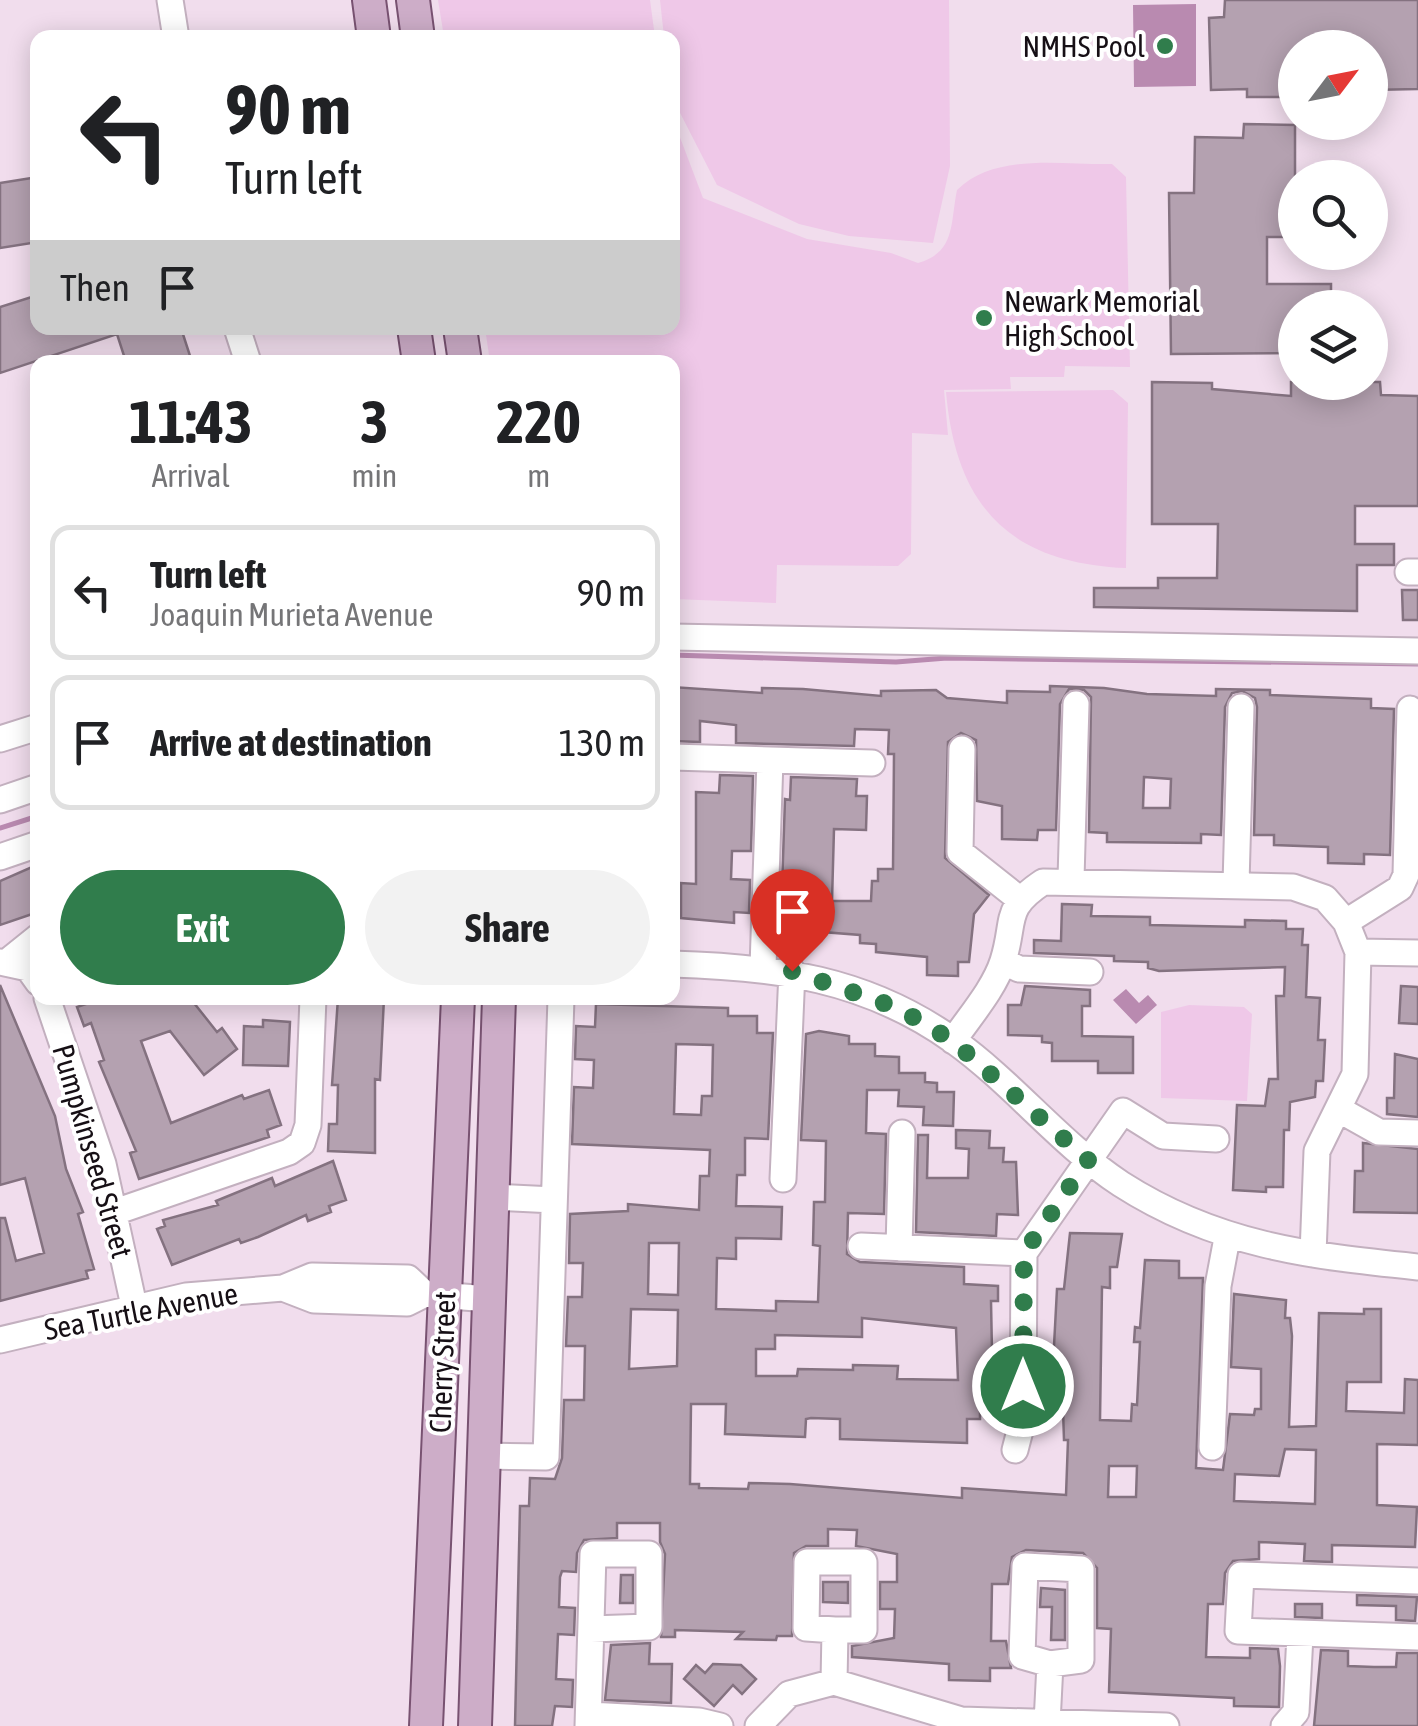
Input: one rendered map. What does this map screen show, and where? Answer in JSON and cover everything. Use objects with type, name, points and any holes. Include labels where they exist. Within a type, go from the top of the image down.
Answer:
[{"type":"main road","points":[[369,0],[373,30]]},
{"type":"main road","points":[[413,0],[417,30]]},
{"type":"main road","name":"Cherry Street","points":[[426,1726],[435,1295],[457,1005]]},
{"type":"main road","name":"Cherry Street","points":[[475,1726],[499,1005]]},
{"type":"street","points":[[170,0],[175,30]]},
{"type":"street","points":[[680,637],[1418,650]]},
{"type":"street","points":[[1071,879],[1076,704]]},
{"type":"street","points":[[1236,884],[1241,707]]},
{"type":"street","points":[[1346,922],[1400,888],[1406,875],[1413,778],[1410,709]]},
{"type":"street","points":[[0,739],[30,729]]},
{"type":"street","points":[[962,749],[960,852],[1018,898]]},
{"type":"street","points":[[680,757],[872,763]]},
{"type":"street","points":[[762,967],[770,760]]},
{"type":"street","points":[[0,800],[30,790]]},
{"type":"street","points":[[0,856],[30,847]]},
{"type":"street","points":[[953,1041],[1003,961],[1010,916],[1018,898],[1043,882],[1071,879],[1236,884],[1293,888],[1325,898],[1346,922],[1358,952],[1355,1074],[1316,1151],[1313,1254]]},
{"type":"street","points":[[4,962],[30,944]]},
{"type":"street","points":[[1358,952],[1418,953]]},
{"type":"street","points":[[1003,961],[1018,970],[1090,972]]},
{"type":"street","points":[[4,962],[30,971]]},
{"type":"street","points":[[680,964],[792,971],[898,1008],[953,1041],[1088,1160],[1124,1186],[1228,1238],[1418,1267]]},
{"type":"street","points":[[784,1179],[792,971]]},
{"type":"street","name":"Pumpkinseed Street","points":[[49,1005],[115,1212],[134,1306]]},
{"type":"street","points":[[115,1212],[288,1152],[302,1142],[308,1126],[313,1005]]},
{"type":"street","points":[[484,1456],[546,1457],[561,1005]]},
{"type":"street","points":[[1338,1109],[1378,1132],[1418,1134]]},
{"type":"street","points":[[1015,1450],[1023,1419],[1024,1253],[1123,1111],[1164,1136],[1216,1140]]},
{"type":"street","points":[[898,1248],[902,1133]]},
{"type":"street","points":[[492,1196],[554,1200]]},
{"type":"street","points":[[1212,1446],[1218,1286],[1228,1238]]},
{"type":"street","points":[[861,1246],[1024,1253]]},
{"type":"street","name":"Sea Turtle Avenue","points":[[0,1340],[134,1306],[226,1290],[283,1288],[314,1300],[407,1302],[435,1295],[488,1299]]},
{"type":"street","points":[[1418,1581],[1240,1575],[1238,1631],[1418,1637]]},
{"type":"street","points":[[591,1629],[588,1721],[720,1726]]},
{"type":"street","points":[[834,1682],[835,1630]]},
{"type":"street","points":[[1284,1726],[1296,1712],[1300,1635]]},
{"type":"street","points":[[1047,1723],[1050,1664]]},
{"type":"street","points":[[758,1726],[789,1694],[834,1682],[961,1723],[1166,1726]]},
{"type":"shaded area","points":[[438,0],[650,0],[654,30],[443,30]]},
{"type":"shaded area","points":[[660,0],[949,0],[950,166],[933,243],[849,236],[799,224],[717,185],[680,113],[680,30],[663,30]]},
{"type":"shaded area","name":"NMHS Pool","points":[[1196,4],[1196,86],[1134,87],[1133,5]]},
{"type":"shaded area","points":[[680,137],[703,198],[807,239],[891,253],[918,263],[939,252],[945,244],[957,190],[990,170],[1030,163],[1112,164],[1126,177],[1130,367],[1065,366],[1064,377],[1010,377],[1011,389],[944,390],[948,435],[912,433],[911,554],[898,566],[777,565],[776,603],[680,599],[680,355],[489,355],[486,335],[680,335]]},
{"type":"shaded area","points":[[1113,390],[1128,403],[1126,568],[1050,555],[996,521],[977,497],[962,467],[946,392]]},
{"type":"shaded area","points":[[1126,989],[1139,1003],[1148,995],[1157,1005],[1136,1024],[1113,1000]]},
{"type":"shaded area","points":[[1189,1005],[1244,1007],[1252,1014],[1247,1101],[1161,1098],[1161,1012]]},
{"type":"building","points":[[1225,0],[1418,0],[1418,89],[1388,90],[1388,30],[1278,30],[1278,97],[1247,97],[1247,89],[1211,90],[1209,18],[1224,17]]},
{"type":"building","points":[[1244,124],[1278,125],[1278,140],[1295,140],[1295,160],[1278,160],[1278,237],[1267,237],[1267,284],[1331,284],[1331,290],[1278,290],[1278,353],[1171,354],[1169,193],[1194,193],[1195,137],[1243,138]]},
{"type":"building","points":[[30,178],[30,243],[0,248],[0,183]]},
{"type":"building","points":[[30,298],[30,335],[114,335],[54,355],[30,355],[30,363],[0,373],[0,307]]},
{"type":"building","points":[[117,335],[183,335],[190,355],[124,355]]},
{"type":"building","points":[[1152,382],[1212,383],[1212,389],[1278,395],[1278,400],[1388,400],[1388,395],[1418,396],[1418,506],[1355,506],[1355,544],[1394,544],[1394,565],[1357,565],[1357,611],[1094,607],[1094,588],[1158,588],[1158,578],[1217,578],[1218,524],[1152,524]]},
{"type":"building","points":[[1402,590],[1418,590],[1418,620],[1403,620]]},
{"type":"building","points":[[1050,686],[1216,696],[1216,689],[1270,690],[1270,695],[1371,699],[1371,708],[1394,709],[1390,855],[1364,854],[1364,864],[1328,863],[1328,847],[1274,845],[1274,835],[1254,835],[1257,707],[1255,698],[1242,691],[1232,693],[1225,707],[1221,835],[1201,834],[1201,843],[1107,842],[1107,833],[1089,832],[1091,697],[1084,690],[1069,689],[1060,704],[1056,830],[1038,830],[1037,840],[1002,839],[1002,806],[977,801],[976,740],[961,733],[948,742],[945,858],[989,895],[974,914],[969,962],[958,962],[958,976],[927,975],[927,957],[876,952],[876,944],[860,943],[860,935],[797,930],[797,888],[782,888],[785,799],[790,800],[791,777],[857,779],[856,796],[867,796],[866,830],[834,829],[832,901],[871,901],[872,881],[878,881],[878,869],[893,869],[894,754],[888,754],[889,730],[855,729],[854,746],[736,743],[736,725],[700,721],[700,742],[680,741],[680,688],[762,693],[762,688],[803,689],[881,696],[881,691],[936,690],[947,698],[1007,703],[1007,691],[1050,692]],"holes":[[[1144,777],[1171,779],[1170,808],[1143,808]]]},
{"type":"building","points":[[720,775],[753,776],[751,851],[732,851],[731,879],[750,880],[749,913],[734,912],[734,923],[681,918],[681,883],[696,884],[696,792],[719,793]]},
{"type":"building","points":[[30,868],[30,915],[0,925],[0,881]]},
{"type":"building","points":[[1062,904],[1092,905],[1091,916],[1150,917],[1150,925],[1245,927],[1245,920],[1286,921],[1286,929],[1303,929],[1302,945],[1308,945],[1306,997],[1320,998],[1318,1040],[1325,1040],[1323,1081],[1316,1081],[1315,1097],[1290,1102],[1289,1130],[1284,1130],[1283,1187],[1266,1187],[1266,1192],[1233,1190],[1237,1105],[1265,1106],[1269,1079],[1278,1079],[1276,996],[1284,996],[1285,967],[1159,971],[1148,968],[1148,962],[1114,961],[1114,956],[1034,953],[1034,940],[1061,941]]},
{"type":"building","points":[[0,985],[55,1116],[66,1169],[83,1212],[78,1214],[94,1269],[86,1271],[88,1278],[0,1301],[0,1218],[5,1218],[16,1261],[44,1253],[25,1178],[0,1185]]},
{"type":"building","points":[[1025,986],[1090,990],[1090,1006],[1082,1006],[1082,1036],[1133,1037],[1133,1073],[1098,1073],[1098,1061],[1052,1061],[1052,1043],[1042,1042],[1042,1036],[1008,1035],[1008,1005],[1021,1005]]},
{"type":"building","points":[[1401,986],[1418,987],[1418,1024],[1399,1023]]},
{"type":"building","points":[[196,1005],[217,1032],[222,1028],[237,1049],[204,1075],[170,1031],[141,1041],[171,1123],[242,1095],[244,1099],[269,1090],[281,1125],[267,1130],[269,1137],[139,1179],[130,1153],[136,1151],[99,1062],[104,1060],[91,1023],[84,1026],[77,1007]]},
{"type":"building","points":[[338,1005],[384,1005],[380,1080],[375,1079],[375,1153],[328,1151],[329,1124],[337,1124],[338,1085],[332,1085]]},
{"type":"building","points":[[596,1005],[728,1008],[728,1016],[757,1016],[757,1033],[773,1033],[768,1139],[745,1138],[745,1175],[737,1175],[736,1206],[782,1207],[781,1239],[736,1238],[736,1259],[717,1258],[716,1309],[776,1311],[776,1301],[818,1302],[820,1246],[813,1245],[814,1202],[825,1202],[826,1141],[801,1140],[806,1034],[819,1031],[849,1036],[849,1044],[875,1044],[875,1056],[899,1057],[899,1073],[925,1073],[925,1082],[937,1083],[937,1092],[954,1092],[953,1126],[923,1125],[924,1107],[898,1106],[899,1090],[867,1090],[866,1133],[886,1134],[884,1214],[848,1213],[847,1254],[860,1262],[964,1267],[964,1284],[998,1286],[998,1301],[991,1301],[993,1403],[980,1403],[980,1419],[967,1419],[967,1443],[840,1439],[840,1419],[806,1419],[805,1437],[725,1434],[726,1404],[691,1404],[690,1484],[699,1484],[699,1488],[748,1489],[749,1483],[790,1484],[962,1498],[962,1488],[1066,1495],[1068,1440],[1064,1440],[1063,1409],[1055,1409],[1056,1384],[1052,1384],[1057,1289],[1064,1289],[1070,1233],[1122,1234],[1117,1267],[1110,1267],[1110,1288],[1102,1287],[1100,1420],[1131,1421],[1132,1404],[1137,1405],[1140,1342],[1134,1342],[1135,1327],[1140,1328],[1145,1260],[1179,1261],[1179,1278],[1203,1278],[1196,1468],[1223,1470],[1230,1414],[1254,1415],[1255,1409],[1261,1409],[1261,1369],[1231,1367],[1234,1294],[1286,1300],[1285,1318],[1290,1318],[1292,1336],[1289,1427],[1316,1426],[1319,1313],[1364,1314],[1364,1309],[1381,1309],[1381,1382],[1347,1382],[1346,1411],[1404,1413],[1405,1379],[1418,1380],[1418,1445],[1377,1444],[1377,1505],[1417,1507],[1415,1547],[1332,1545],[1332,1562],[1304,1561],[1305,1544],[1259,1542],[1259,1559],[1233,1561],[1225,1573],[1223,1604],[1208,1604],[1206,1657],[1250,1658],[1250,1648],[1278,1649],[1280,1666],[1279,1707],[1234,1706],[1234,1698],[1109,1692],[1111,1629],[1097,1628],[1097,1568],[1083,1553],[1026,1550],[1012,1557],[1008,1584],[992,1584],[991,1641],[1006,1641],[1011,1668],[990,1668],[990,1681],[949,1680],[949,1664],[852,1657],[852,1646],[894,1638],[895,1609],[880,1609],[880,1582],[897,1582],[897,1554],[856,1546],[857,1530],[828,1529],[828,1546],[806,1546],[794,1553],[792,1636],[777,1636],[776,1640],[736,1639],[743,1632],[675,1630],[675,1637],[661,1637],[665,1554],[660,1542],[660,1523],[617,1523],[617,1538],[584,1540],[577,1553],[576,1572],[562,1571],[560,1577],[559,1607],[575,1608],[574,1635],[558,1634],[556,1679],[573,1680],[572,1707],[555,1706],[552,1726],[515,1726],[520,1506],[529,1506],[530,1478],[555,1479],[562,1458],[564,1400],[584,1400],[585,1346],[566,1346],[568,1297],[582,1297],[583,1263],[569,1263],[570,1214],[628,1211],[628,1204],[699,1210],[700,1176],[709,1176],[710,1150],[572,1144],[574,1087],[593,1088],[594,1060],[575,1059],[576,1026],[595,1027]],"holes":[[[676,1044],[713,1045],[712,1096],[702,1096],[701,1115],[674,1114]],[[649,1243],[679,1243],[678,1295],[648,1294]],[[631,1309],[678,1310],[677,1366],[629,1369]],[[862,1318],[956,1328],[958,1380],[897,1379],[898,1366],[853,1365],[853,1370],[798,1369],[797,1376],[756,1376],[756,1349],[775,1349],[775,1335],[862,1337]],[[1285,1449],[1316,1450],[1315,1504],[1234,1501],[1235,1474],[1279,1476]],[[1109,1466],[1137,1466],[1136,1497],[1108,1497]]]},
{"type":"building","points":[[263,1020],[290,1022],[288,1066],[243,1065],[244,1026],[263,1027]]},
{"type":"building","points":[[1395,1054],[1418,1059],[1418,1117],[1387,1114],[1387,1098],[1394,1098]]},
{"type":"building","points":[[956,1130],[990,1131],[989,1148],[1004,1148],[1003,1162],[1016,1162],[1018,1215],[997,1214],[996,1236],[916,1232],[918,1135],[928,1135],[927,1178],[968,1178],[969,1149],[956,1148]]},
{"type":"building","points":[[1363,1143],[1418,1149],[1418,1213],[1354,1212],[1355,1171],[1363,1171]]},
{"type":"building","points":[[333,1161],[346,1200],[329,1206],[331,1212],[308,1221],[306,1215],[258,1237],[241,1243],[239,1239],[172,1265],[157,1229],[165,1226],[163,1220],[218,1205],[216,1201],[272,1178],[275,1186]]},
{"type":"building","points":[[621,1575],[633,1575],[633,1603],[620,1603]]},
{"type":"building","points":[[823,1582],[848,1582],[848,1603],[823,1602]]},
{"type":"building","points":[[1041,1588],[1065,1590],[1065,1640],[1051,1640],[1052,1607],[1040,1607]]},
{"type":"building","points":[[1357,1595],[1417,1597],[1415,1621],[1396,1620],[1396,1606],[1357,1605]]},
{"type":"building","points":[[1295,1604],[1322,1604],[1322,1618],[1295,1617]]},
{"type":"building","points":[[650,1643],[649,1664],[672,1664],[671,1703],[605,1700],[611,1645]]},
{"type":"building","points":[[1321,1650],[1348,1651],[1348,1666],[1374,1667],[1396,1667],[1397,1653],[1418,1653],[1418,1726],[1314,1726]]},
{"type":"building","points":[[713,1664],[741,1665],[756,1679],[742,1694],[733,1685],[714,1706],[684,1679],[696,1665],[705,1673]]},
{"type":"waterway","points":[[680,655],[896,662],[947,658],[1418,664]]},
{"type":"waterway","points":[[0,828],[30,819]]},
{"type":"place","name":"NMHS Pool","points":[[1165,46]]},
{"type":"place","name":"Newark Memorial High School","points":[[984,318]]},
{"type":"route","points":[[792,971],[898,1008],[953,1041],[1088,1160],[1024,1253],[1023,1386]]}]
